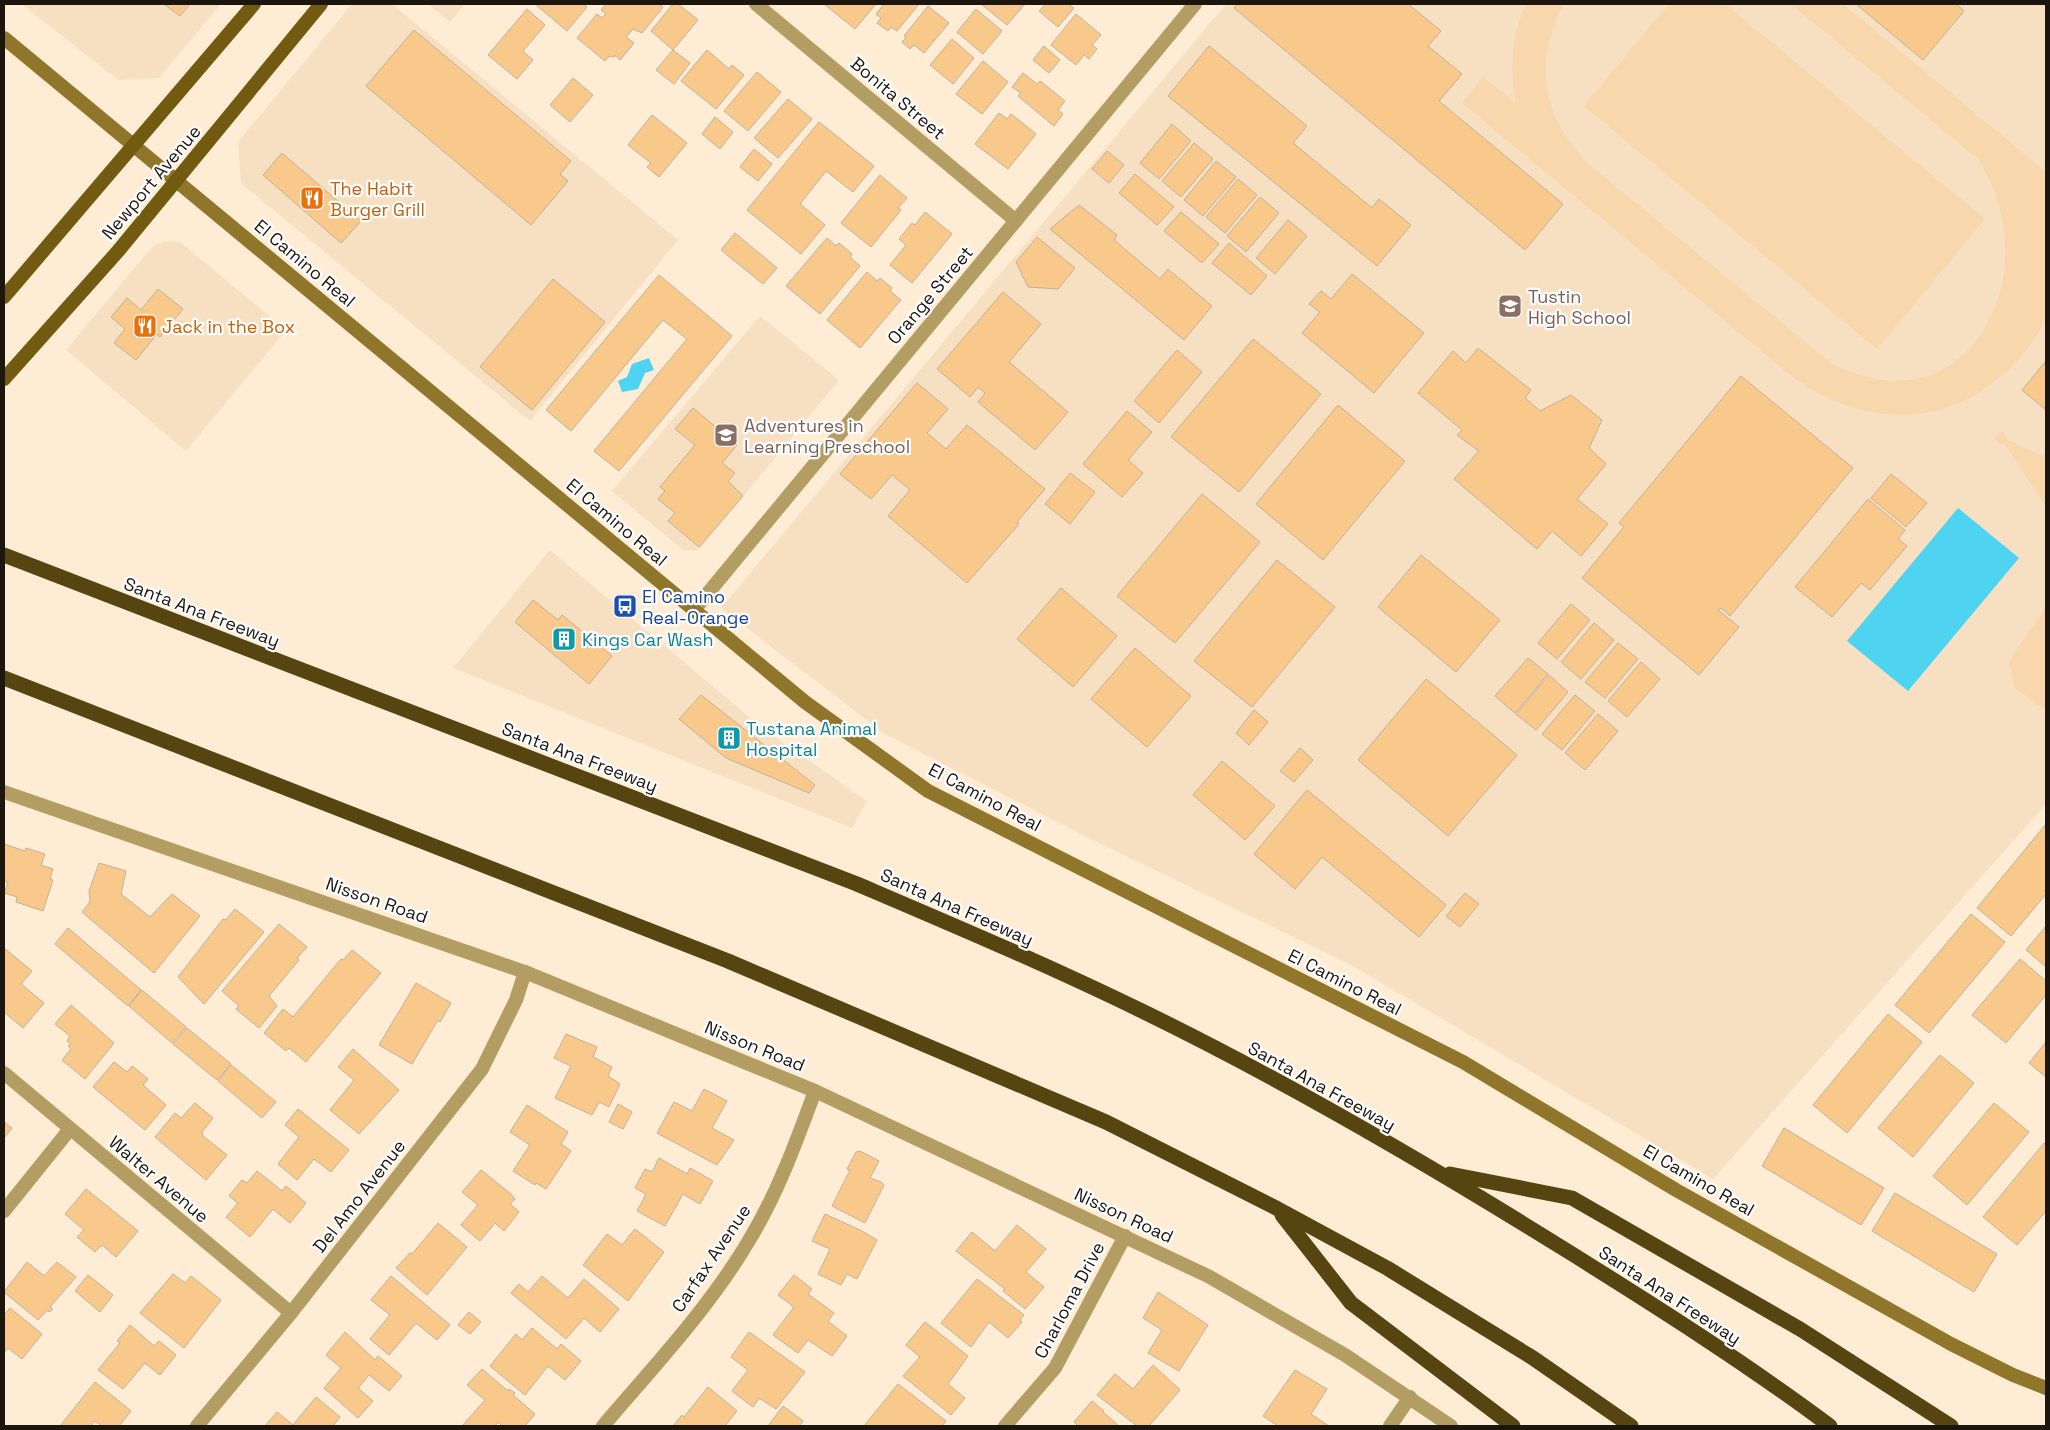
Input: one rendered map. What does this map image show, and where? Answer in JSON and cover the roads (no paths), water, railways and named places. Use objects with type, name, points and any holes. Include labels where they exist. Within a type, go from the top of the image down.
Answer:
[{"type":"highway","name":"Santa Ana Freeway","points":[[4,555],[848,880],[984,938],[1144,1012],[1285,1085],[1441,1172],[1629,1289],[1830,1426]]},
{"type":"highway","points":[[4,678],[728,961],[1106,1122],[1386,1268],[1533,1358],[1631,1426]]},
{"type":"highway","points":[[1441,1172],[1572,1198],[1800,1329],[1951,1426]]},
{"type":"highway","points":[[1278,1210],[1351,1303],[1513,1426]]},
{"type":"main road","name":"Newport Avenue","points":[[4,297],[254,4]]},
{"type":"main road","name":"Newport Avenue","points":[[4,380],[119,250],[321,4]]},
{"type":"main road","name":"El Camino Real","points":[[4,38],[805,702],[928,791],[1462,1062],[1676,1190],[1942,1339],[2018,1377],[2046,1388]]},
{"type":"street","name":"Bonita Street","points":[[756,4],[1016,221]]},
{"type":"street","name":"Orange Street","points":[[694,610],[1195,4]]},
{"type":"street","name":"Nisson Road","points":[[4,792],[525,972],[815,1091],[1208,1276],[1346,1355],[1451,1426]]},
{"type":"street","name":"Del Amo Avenue","points":[[197,1426],[291,1313],[482,1069],[516,1000],[525,972]]},
{"type":"street","name":"Walter Avenue","points":[[4,1073],[291,1313]]},
{"type":"street","name":"Carfax Avenue","points":[[603,1426],[698,1313],[751,1238],[769,1206],[815,1091]]},
{"type":"street","points":[[4,1211],[70,1129]]},
{"type":"street","name":"Charloma Drive","points":[[1005,1426],[1055,1368],[1124,1236]]},
{"type":"street","points":[[1390,1426],[1410,1397]]},
{"type":"water","points":[[649,358],[654,370],[645,373],[638,389],[622,392],[618,381],[627,377],[632,364]]},
{"type":"water","points":[[1958,508],[2019,558],[1908,691],[1847,641]]},
{"type":"place","name":"The Habit Burger Grill","points":[[312,198]]},
{"type":"place","name":"Tustin High School","points":[[1510,306]]},
{"type":"place","name":"Jack in the Box","points":[[145,326]]},
{"type":"place","name":"Adventures in Learning Preschool","points":[[726,435]]},
{"type":"place","name":"El Camino Real-Orange","points":[[625,606]]},
{"type":"place","name":"Kings Car Wash","points":[[564,639]]},
{"type":"place","name":"Tustana Animal Hospital","points":[[729,738]]}]
